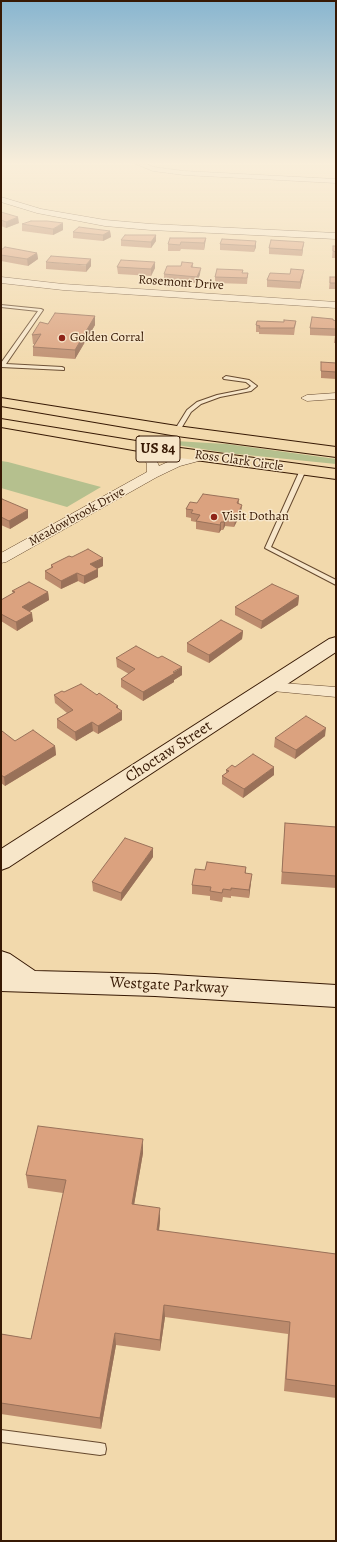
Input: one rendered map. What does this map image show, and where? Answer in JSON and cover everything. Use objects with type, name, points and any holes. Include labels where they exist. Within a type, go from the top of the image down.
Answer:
[{"type":"highway","name":"Ross Clark Circle","points":[[4,403],[177,431],[336,452]]},
{"type":"highway","name":"Ross Clark Circle","points":[[1,423],[202,456],[336,474]]},
{"type":"street","points":[[315,235],[336,236]]},
{"type":"street","name":"Rosemont Drive","points":[[1,280],[35,285],[142,293],[336,305]]},
{"type":"street","points":[[307,398],[336,396]]},
{"type":"street","points":[[140,446],[149,456],[153,464],[153,474]]},
{"type":"street","name":"Meadowbrook Drive","points":[[1,559],[153,474],[176,463],[202,456]]},
{"type":"street","name":"Choctaw Street","points":[[1,861],[336,643]]},
{"type":"street","points":[[268,687],[336,692]]},
{"type":"street","points":[[1,961],[29,981]]},
{"type":"street","name":"Westgate Parkway","points":[[1,981],[155,985],[336,996]]},
{"type":"lane","points":[[1,311],[3,306],[41,310],[2,365]]},
{"type":"lane","points":[[2,365],[62,370]]},
{"type":"lane","points":[[177,431],[189,411],[199,403],[219,396],[249,390],[254,386],[247,381],[226,378]]},
{"type":"lane","points":[[303,470],[268,548],[336,583]]},
{"type":"lane","points":[[1,1436],[100,1449]]},
{"type":"green space","points":[[140,439],[227,444],[336,459],[336,464],[227,453]]},
{"type":"green space","points":[[1,461],[101,487],[67,507],[1,488]]},
{"type":"building","points":[[125,235],[156,235],[151,242],[121,240]]},
{"type":"building","points":[[170,238],[206,238],[204,243],[181,242],[180,245],[168,244]]},
{"type":"building","points":[[222,239],[256,241],[255,246],[220,244]]},
{"type":"building","points":[[271,240],[304,242],[302,250],[269,248]]},
{"type":"building","points":[[333,246],[336,246],[336,252],[333,251]]},
{"type":"building","points":[[5,247],[37,253],[27,259],[1,255],[1,250]]},
{"type":"building","points":[[51,256],[91,259],[86,265],[46,262]]},
{"type":"building","points":[[121,260],[155,262],[151,269],[117,267]]},
{"type":"building","points":[[182,262],[193,263],[191,267],[201,268],[197,277],[164,274],[167,266],[181,266]]},
{"type":"building","points":[[217,269],[243,270],[242,273],[248,273],[247,278],[215,277]]},
{"type":"building","points":[[291,269],[304,270],[300,282],[267,280],[270,273],[290,274]]},
{"type":"building","points":[[330,277],[336,277],[336,283],[330,283]]},
{"type":"building","name":"Golden Corral","points":[[55,313],[95,316],[75,350],[33,347],[41,334],[32,335],[40,322],[48,324]]},
{"type":"building","points":[[312,317],[333,319],[336,321],[336,329],[310,328]]},
{"type":"building","points":[[284,320],[296,321],[294,328],[259,328],[260,326],[256,325],[257,321],[284,322]]},
{"type":"building","points":[[321,362],[336,363],[336,372],[321,371]]},
{"type":"building","name":"Visit Dothan","points":[[203,494],[239,499],[237,503],[242,505],[235,520],[225,518],[224,522],[221,522],[220,525],[196,521],[200,515],[191,513],[193,510],[186,509],[190,502],[197,503]]},
{"type":"building","points":[[2,499],[28,510],[9,521],[1,517]]},
{"type":"building","points":[[88,549],[103,558],[90,564],[98,569],[84,576],[77,573],[61,581],[45,571],[53,567],[51,565]]},
{"type":"building","points":[[29,582],[48,592],[22,607],[32,613],[16,622],[1,614],[1,600],[15,592],[12,591]]},
{"type":"building","points":[[272,584],[299,596],[262,621],[235,607]]},
{"type":"building","points":[[221,620],[243,631],[209,655],[187,643]]},
{"type":"building","points":[[136,646],[158,658],[162,656],[182,667],[173,672],[175,673],[143,692],[121,679],[135,669],[116,658]]},
{"type":"building","points":[[81,684],[97,695],[99,693],[118,706],[116,707],[122,711],[98,726],[92,722],[75,732],[57,719],[73,710],[54,695]]},
{"type":"building","points":[[306,716],[326,728],[296,750],[275,738]]},
{"type":"building","points":[[33,730],[55,746],[4,777],[1,775],[1,732],[2,731],[15,741]]},
{"type":"building","points":[[253,754],[274,767],[244,789],[222,776],[229,771],[226,770],[232,765],[235,767]]},
{"type":"building","points":[[285,823],[336,827],[336,876],[282,872]]},
{"type":"building","points":[[125,838],[153,848],[121,893],[92,882]]},
{"type":"building","points":[[207,862],[246,867],[245,873],[252,874],[249,890],[231,888],[231,890],[223,889],[222,893],[210,891],[211,887],[192,885],[195,869],[205,870]]},
{"type":"building","points":[[38,1126],[143,1139],[132,1204],[160,1208],[157,1230],[336,1254],[336,1386],[286,1379],[290,1322],[164,1305],[160,1340],[115,1333],[100,1418],[1,1403],[1,1334],[31,1339],[66,1180],[26,1175]]},
{"type":"place","name":"Golden Corral","points":[[62,338]]},
{"type":"place","name":"Visit Dothan","points":[[214,517]]}]
